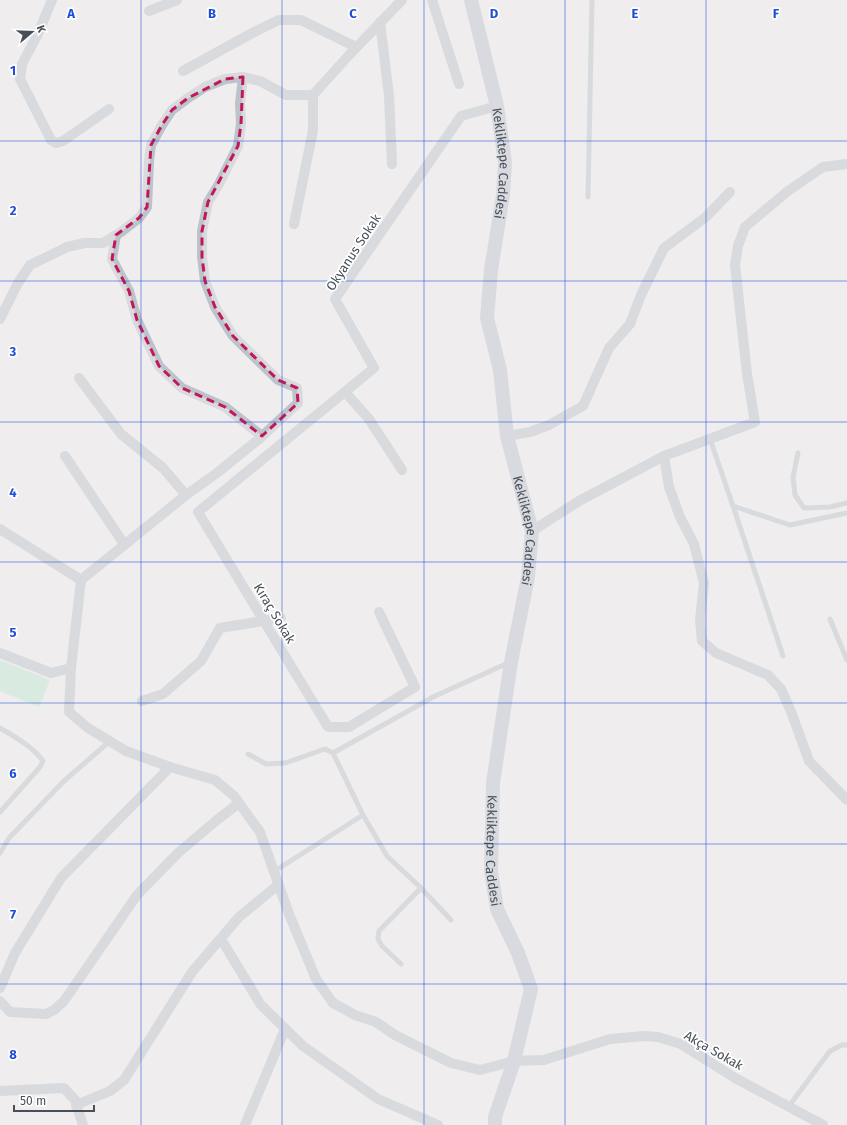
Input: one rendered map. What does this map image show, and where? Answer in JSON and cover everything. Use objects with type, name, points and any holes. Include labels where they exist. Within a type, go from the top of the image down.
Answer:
[{"type":"street","points":[[52,0],[37,36],[22,64],[20,79],[51,140],[56,143],[63,141],[109,109]]},
{"type":"street","points":[[149,11],[177,0]]},
{"type":"street","points":[[294,224],[313,130],[313,96],[402,0]]},
{"type":"street","points":[[432,0],[459,84]]},
{"type":"street","name":"Kekliktepe Caddesi","points":[[471,0],[497,106],[505,162],[503,195],[491,270],[488,318],[500,370],[507,436],[532,531],[528,577],[511,662],[493,782],[491,871],[497,909],[518,953],[531,989],[514,1061],[495,1117],[495,1125]]},
{"type":"street","points":[[183,71],[279,20],[301,20],[356,48]]},
{"type":"street","points":[[380,22],[389,96],[392,164]]},
{"type":"street","points":[[0,319],[18,283],[30,265],[66,247],[85,243],[103,242],[116,235],[139,218],[147,207],[151,145],[172,110],[204,87],[225,79],[243,76],[260,81],[286,95],[313,96]]},
{"type":"street","points":[[80,580],[186,495],[217,473],[262,436],[298,402],[297,388],[278,380],[233,336],[215,307],[205,281],[202,257],[202,231],[208,202],[238,146],[241,124],[240,103],[243,76]]},
{"type":"street","name":"Okyanus Sokak","points":[[198,512],[374,368],[335,299],[461,116],[497,106]]},
{"type":"street","points":[[532,531],[579,501],[664,456],[755,422],[747,374],[735,265],[738,246],[745,227],[788,191],[822,167],[847,164]]},
{"type":"street","points":[[507,436],[530,432],[549,425],[583,406],[609,348],[630,324],[641,295],[664,248],[706,217],[730,192]]},
{"type":"street","points":[[116,235],[112,259],[129,291],[137,320],[159,366],[182,388],[225,407],[262,436]]},
{"type":"street","points":[[78,378],[121,434],[163,468],[186,495]]},
{"type":"street","points":[[345,392],[369,419],[402,470]]},
{"type":"street","points":[[65,456],[124,544]]},
{"type":"street","points":[[664,456],[669,487],[680,517],[694,544],[704,584],[700,620],[702,641],[716,653],[768,675],[781,689],[809,761],[847,800]]},
{"type":"street","name":"Kıraç Sokak","points":[[198,512],[328,727],[348,727],[415,687],[379,612]]},
{"type":"street","points":[[0,529],[80,580]]},
{"type":"street","points":[[0,653],[50,673],[71,668],[80,580]]},
{"type":"street","points":[[142,701],[162,694],[201,661],[220,628],[281,618]]},
{"type":"street","name":"Akça Sokak","points":[[71,668],[69,712],[88,728],[126,751],[170,767],[215,780],[234,796],[260,832],[273,872],[316,979],[332,1003],[355,1015],[376,1022],[395,1035],[451,1063],[480,1070],[514,1061],[544,1060],[610,1040],[644,1036],[658,1037],[681,1044],[735,1078],[788,1106],[818,1124]]},
{"type":"street","points":[[0,988],[15,953],[61,878],[170,767]]},
{"type":"street","points":[[0,1001],[10,1012],[46,1014],[54,1010],[64,1001],[137,895],[178,853],[239,803]]},
{"type":"street","points":[[76,1105],[110,1091],[124,1080],[192,972],[239,917],[278,885]]},
{"type":"street","points":[[221,939],[261,1005],[303,1046],[378,1099],[438,1125]]},
{"type":"street","points":[[246,1125],[285,1029]]},
{"type":"street","points":[[0,1091],[64,1088],[75,1100],[83,1125]]},
{"type":"lane","points":[[588,197],[592,0]]},
{"type":"lane","points":[[710,439],[784,656]]},
{"type":"lane","points":[[798,453],[793,477],[795,495],[804,508],[830,507],[847,503]]},
{"type":"lane","points":[[733,506],[790,525],[847,513]]},
{"type":"lane","points":[[830,619],[847,660]]},
{"type":"lane","points":[[333,753],[435,696],[511,662]]},
{"type":"lane","points":[[0,728],[27,745],[43,760],[40,767],[0,812]]},
{"type":"lane","points":[[0,853],[9,838],[64,781],[110,742]]},
{"type":"lane","points":[[248,754],[266,764],[285,763],[325,749],[333,753],[363,815],[387,856],[421,888],[451,920]]},
{"type":"lane","points":[[273,872],[363,815]]},
{"type":"lane","points":[[401,964],[382,946],[378,939],[379,931],[421,888]]},
{"type":"lane","points":[[788,1106],[830,1051],[842,1045],[847,1045]]},
{"type":"highlighted area","points":[[243,77],[241,124],[238,146],[208,202],[202,231],[202,257],[205,281],[215,307],[233,336],[278,380],[297,388],[298,403],[262,436],[225,407],[182,388],[159,366],[137,320],[129,291],[112,259],[116,235],[139,218],[147,207],[151,145],[162,125],[172,110],[188,98],[225,79]]},
{"type":"green space","points":[[0,660],[50,680],[39,707],[0,691]]}]
